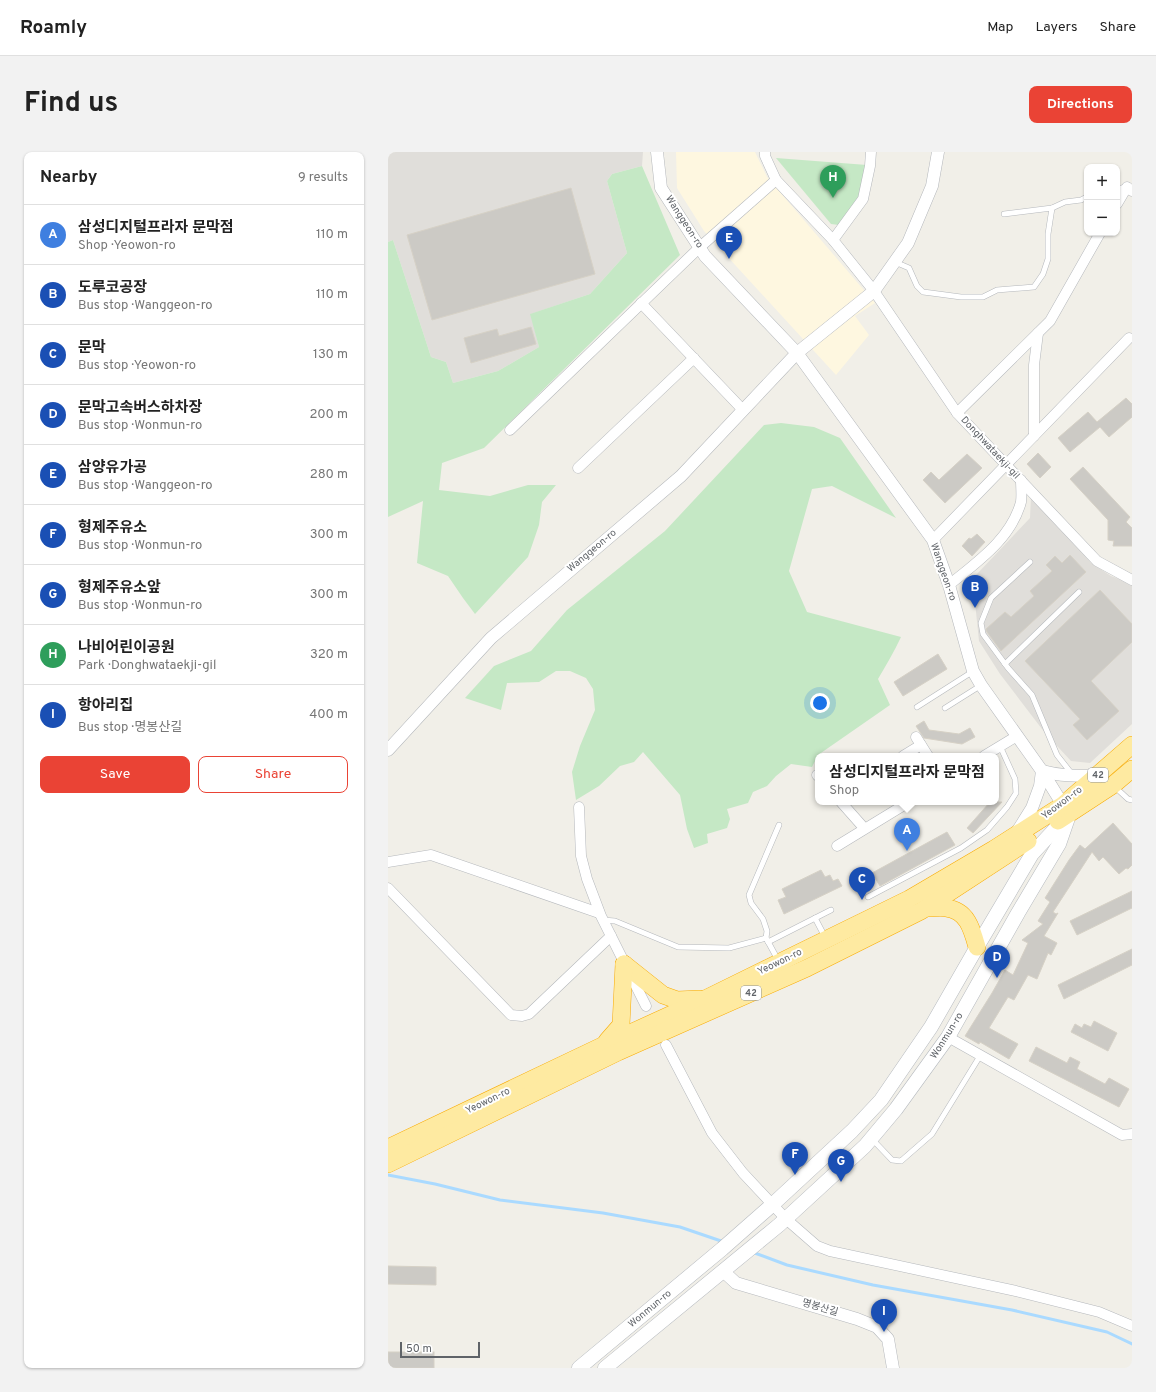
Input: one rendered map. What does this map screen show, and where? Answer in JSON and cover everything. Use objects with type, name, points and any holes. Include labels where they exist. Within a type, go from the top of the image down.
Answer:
[{"type":"highway","name":"Yeowon-ro","points":[[388,1164],[618,1052],[807,968],[928,908],[1066,809],[1096,776],[1132,745]]},
{"type":"highway","name":"Yeowon-ro","points":[[388,1148],[604,1045],[705,999],[909,899],[1014,836],[1113,785],[1132,769]]},
{"type":"highway","points":[[928,908],[947,908],[957,911],[966,918],[973,931],[976,947]]},
{"type":"highway","points":[[624,964],[662,995],[677,1000],[705,999]]},
{"type":"highway","points":[[604,1045],[621,1025],[624,964]]},
{"type":"main road","name":"Wonmun-ro","points":[[579,1368],[769,1208],[852,1131],[881,1100],[931,1027],[976,947],[1032,854],[1066,809]]},
{"type":"main road","name":"Wonmun-ro","points":[[605,1368],[783,1222],[865,1146],[896,1109],[948,1037],[1059,844],[1066,809]]},
{"type":"main road","points":[[931,1027],[948,1037]]},
{"type":"main road","points":[[717,1253],[728,1267]]},
{"type":"street","name":"Wanggeon-ro","points":[[657,152],[661,188],[705,256],[797,353],[933,540],[949,585],[973,671],[981,685],[1042,771],[1066,809]]},
{"type":"street","name":"Donghwataekji-gil","points":[[765,152],[765,156],[776,180],[833,240],[874,291],[957,413],[1097,561],[1132,580]]},
{"type":"street","points":[[833,240],[863,199],[870,166],[871,152]]},
{"type":"street","points":[[797,353],[874,291],[908,243],[932,186],[938,152]]},
{"type":"street","points":[[510,430],[700,247],[776,180]]},
{"type":"street","points":[[1119,200],[1125,189]]},
{"type":"street","points":[[957,413],[1050,321],[1098,236]]},
{"type":"street","points":[[641,304],[743,410]]},
{"type":"street","points":[[1034,436],[1034,365],[1038,333]]},
{"type":"street","points":[[933,540],[1089,381],[1129,338]]},
{"type":"street","name":"Wanggeon-ro","points":[[388,750],[491,638],[680,476],[797,353]]},
{"type":"street","points":[[578,468],[694,358]]},
{"type":"street","points":[[949,585],[986,554],[1013,522],[1021,500],[1021,480]]},
{"type":"street","points":[[989,753],[1017,736]]},
{"type":"street","points":[[906,753],[919,741],[926,753]]},
{"type":"street","points":[[1014,836],[1032,808],[1040,786],[1042,771],[1058,775],[1096,776]]},
{"type":"street","points":[[844,805],[864,828]]},
{"type":"street","points":[[837,846],[864,828],[904,805]]},
{"type":"street","points":[[579,807],[581,856],[587,879],[610,936],[646,1006]]},
{"type":"street","points":[[388,862],[431,854],[601,916]]},
{"type":"street","points":[[388,888],[511,1015],[522,1016],[529,1014],[610,936]]},
{"type":"street","points":[[948,1037],[1122,1135],[1132,1134]]},
{"type":"street","points":[[666,1045],[712,1133],[769,1208],[783,1222],[817,1246],[830,1251],[1016,1291],[1099,1312],[1132,1326]]},
{"type":"street","name":"명봉산길","points":[[728,1267],[736,1283],[857,1319],[877,1327],[888,1339],[893,1368]]},
{"type":"lane","points":[[1004,214],[1052,208],[1065,202],[1084,198]]},
{"type":"lane","points":[[894,262],[909,268],[917,286],[923,292],[960,297],[983,297],[997,290],[1034,287],[1042,274],[1048,259],[1048,234],[1052,208]]},
{"type":"lane","points":[[1030,562],[991,598],[981,623],[983,634],[1005,664],[1032,695],[1057,755],[1074,776]]},
{"type":"lane","points":[[1005,664],[1079,592]]},
{"type":"lane","points":[[917,708],[973,671]]},
{"type":"lane","points":[[945,708],[981,685]]},
{"type":"lane","points":[[868,897],[961,848],[987,830],[1007,807],[1016,793],[1015,779],[1000,746]]},
{"type":"lane","points":[[1113,785],[1128,799],[1132,800]]},
{"type":"lane","points":[[779,825],[749,896],[752,904],[763,919],[767,932],[767,940],[780,962]]},
{"type":"lane","points":[[601,916],[678,947],[729,948],[767,940],[831,910]]},
{"type":"lane","points":[[816,918],[827,940]]},
{"type":"lane","points":[[871,1138],[892,1160],[901,1161],[932,1134],[980,1056]]},
{"type":"shaded area","points":[[388,152],[643,152],[642,166],[612,174],[607,181],[627,253],[590,294],[531,314],[539,347],[498,371],[453,383],[446,362],[431,357],[393,240],[388,242]]},
{"type":"shaded area","points":[[676,152],[755,152],[767,177],[875,303],[855,316],[869,335],[836,375],[704,231],[677,188]]},
{"type":"shaded area","points":[[1031,496],[1091,563],[1111,576],[1132,584],[1132,724],[1090,763],[1071,761],[1045,733],[1000,674],[979,641],[973,583],[976,575],[1030,518]]},
{"type":"green space","points":[[776,158],[867,165],[861,190],[854,206],[839,225],[831,224]]},
{"type":"green space","points":[[642,166],[680,255],[484,448],[442,463],[439,490],[490,496],[528,485],[556,485],[542,502],[539,525],[528,557],[475,614],[448,576],[417,563],[423,501],[388,517],[388,242],[393,240],[431,357],[446,362],[453,383],[498,371],[539,347],[530,314],[590,294],[627,253],[607,181],[612,174]]},
{"type":"green space","points":[[781,423],[814,427],[840,438],[896,518],[832,486],[812,489],[789,571],[807,612],[901,637],[878,679],[890,705],[821,753],[815,753],[815,761],[812,767],[791,764],[776,776],[767,786],[753,792],[748,803],[727,809],[730,819],[727,828],[707,834],[708,843],[694,848],[687,829],[680,795],[643,752],[634,762],[620,766],[599,786],[576,800],[572,772],[580,746],[595,710],[593,689],[586,678],[570,671],[556,671],[539,682],[507,683],[501,710],[465,698],[494,666],[531,651],[567,610],[665,531],[764,425]]},
{"type":"building","points":[[571,188],[595,274],[432,320],[407,235]]},
{"type":"building","points":[[531,327],[536,344],[471,363],[464,338],[497,329],[499,336]]},
{"type":"building","points":[[1126,398],[1132,404],[1132,417],[1109,437],[1100,427],[1070,452],[1058,438],[1088,412],[1097,422]]},
{"type":"building","points":[[1038,453],[1051,467],[1040,478],[1027,464]]},
{"type":"building","points":[[967,454],[982,468],[945,503],[923,480],[931,472],[939,480]]},
{"type":"building","points":[[1083,467],[1130,517],[1126,522],[1132,528],[1132,546],[1113,546],[1114,541],[1108,540],[1108,520],[1070,479]]},
{"type":"building","points":[[977,534],[985,542],[972,556],[962,546],[969,538],[971,539]]},
{"type":"building","points":[[1070,555],[1086,572],[1001,651],[986,629],[1005,612],[1011,617],[1034,596],[1030,591],[1052,571],[1046,565],[1055,556],[1062,563]]},
{"type":"building","points":[[1100,590],[1132,624],[1132,642],[1091,681],[1119,711],[1087,740],[1073,725],[1080,719],[1025,661]]},
{"type":"building","points":[[938,654],[947,669],[903,696],[894,682]]},
{"type":"building","points":[[924,721],[929,730],[959,734],[970,728],[975,737],[962,744],[924,738],[916,726]]},
{"type":"building","points":[[999,802],[1002,802],[973,833],[967,828],[987,805],[999,805]]},
{"type":"building","points":[[1113,823],[1132,844],[1132,865],[1119,874],[1103,857],[1099,861],[1092,852],[1053,912],[1056,914],[1058,913],[1044,936],[1057,943],[1051,955],[1048,953],[1037,979],[1028,975],[1014,1000],[1008,997],[989,1028],[1018,1044],[1009,1059],[980,1042],[979,1044],[965,1036],[1005,970],[1013,975],[1028,943],[1022,940],[1043,924],[1038,921],[1050,902],[1045,898],[1069,860],[1080,845],[1085,849]]},
{"type":"building","points":[[947,832],[955,845],[880,886],[872,873]]},
{"type":"building","points":[[821,870],[825,877],[830,875],[833,881],[838,879],[842,886],[784,914],[778,900],[786,897],[782,889]]},
{"type":"building","points":[[1132,891],[1132,908],[1077,935],[1070,921]]},
{"type":"building","points":[[1132,949],[1132,965],[1064,999],[1058,985]]},
{"type":"building","points":[[1094,1021],[1117,1033],[1108,1051],[1071,1032],[1075,1024],[1082,1028],[1084,1024],[1091,1027]]},
{"type":"building","points":[[1036,1047],[1067,1063],[1070,1057],[1080,1062],[1077,1069],[1105,1084],[1109,1078],[1129,1089],[1119,1107],[1029,1061]]},
{"type":"building","points":[[388,1266],[436,1267],[436,1285],[388,1284]]},
{"type":"building","points":[[388,1352],[434,1352],[434,1368],[388,1368]]},
{"type":"waterway","points":[[388,1175],[435,1184],[500,1200],[603,1213],[680,1227],[724,1242]]},
{"type":"waterway","points":[[752,1252],[787,1265],[873,1285],[1012,1310],[1107,1332],[1132,1344]]},
{"type":"place","name":"나비어린이공원","points":[[833,198]]},
{"type":"place","name":"삼양유가공","points":[[729,259]]},
{"type":"place","name":"도루코공장","points":[[975,608]]},
{"type":"place","name":"삼성디지털프라자 문막점","points":[[907,851]]},
{"type":"place","name":"문막","points":[[862,900]]},
{"type":"place","name":"문막고속버스하차장","points":[[997,978]]},
{"type":"place","name":"형제주유소","points":[[795,1175]]},
{"type":"place","name":"형제주유소앞","points":[[841,1182]]},
{"type":"place","name":"항아리집","points":[[884,1332]]}]
